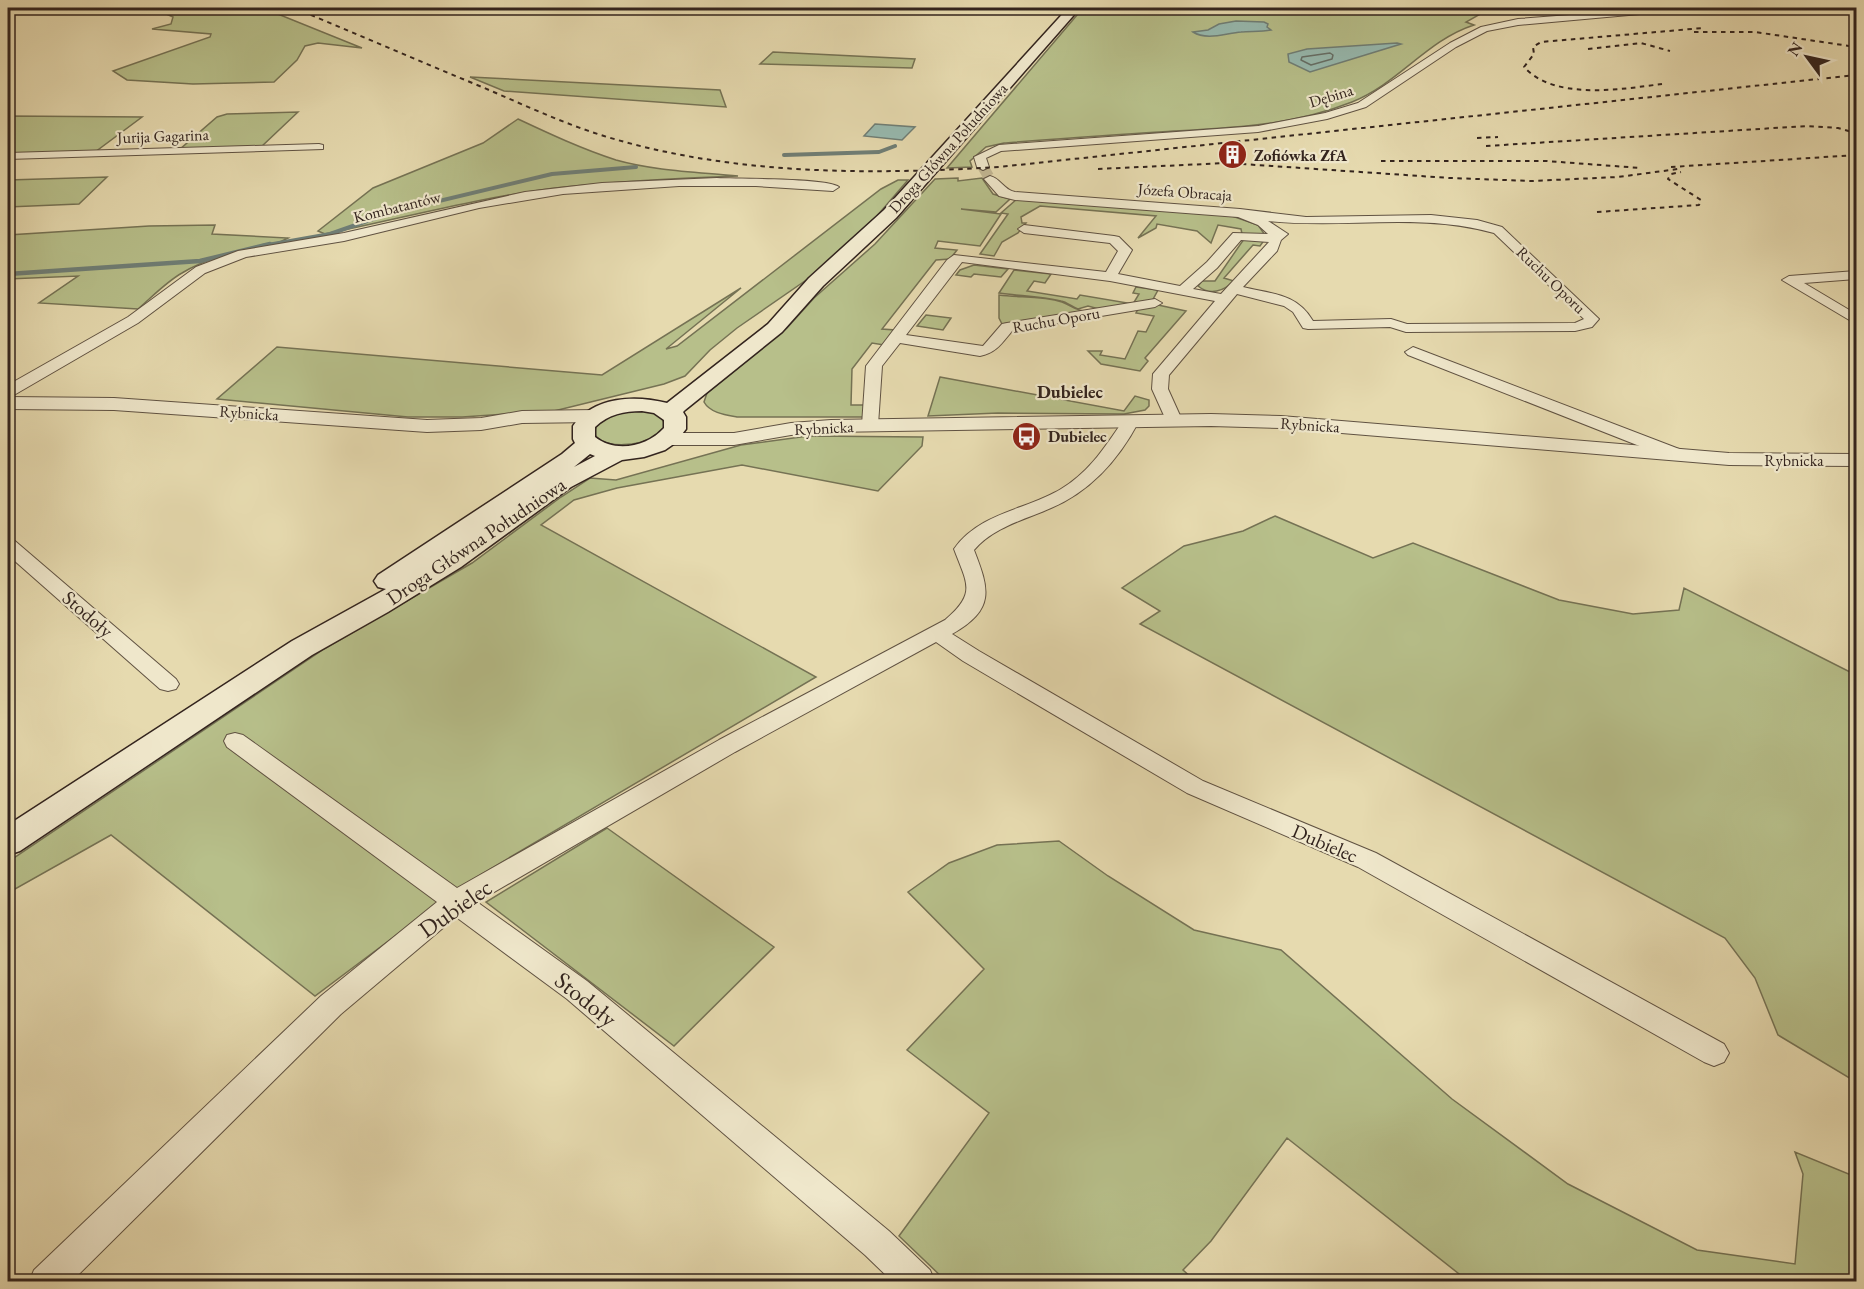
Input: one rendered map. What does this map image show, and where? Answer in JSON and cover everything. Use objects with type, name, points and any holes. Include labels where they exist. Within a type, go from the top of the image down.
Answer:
[{"type":"main road","name":"Droga Główna Południowa","points":[[671,425],[677,405],[776,328],[816,282],[911,191],[1074,8]]},
{"type":"main road","name":"Droga Główna Południowa","points":[[642,404],[684,381],[749,327],[816,282]]},
{"type":"main road","points":[[642,404],[661,408],[671,425],[646,449],[620,452],[602,450],[588,431],[613,408],[642,404]]},
{"type":"main road","name":"Droga Główna Południowa","points":[[302,648],[362,599],[414,562],[570,459],[588,431]]},
{"type":"main road","name":"Droga Główna Południowa","points":[[8,842],[302,648],[452,561],[562,482],[620,452]]},
{"type":"street","name":"Dębina","points":[[983,167],[980,157],[999,148],[1258,129],[1297,123],[1362,105],[1452,45],[1484,29],[1518,22],[1684,8]]},
{"type":"street","name":"Jurija Gagarina","points":[[8,156],[319,147]]},
{"type":"street","name":"Józefa Obracaja","points":[[990,178],[1003,194],[1015,196],[1224,211],[1249,215],[1274,231],[1275,238]]},
{"type":"street","name":"Kombatantów","points":[[8,392],[115,331],[210,265],[245,255],[302,241],[341,237],[477,205],[557,192],[651,183],[740,181],[832,187]]},
{"type":"street","name":"Ruchu Oporu","points":[[870,425],[874,366],[952,263],[959,258],[1288,303],[1299,309],[1308,325],[1391,323],[1406,328],[1526,329],[1575,327],[1587,324],[1592,319],[1498,230],[1485,225],[1413,219],[1314,221],[1249,215]]},
{"type":"street","points":[[1184,290],[1212,265],[1238,236],[1275,238],[1314,221]]},
{"type":"street","points":[[302,241],[318,226]]},
{"type":"street","name":"Ruchu Oporu","points":[[1024,229],[1114,240],[1125,250],[1110,277]]},
{"type":"street","points":[[1174,420],[1160,389],[1161,374],[1229,294],[1272,248],[1275,238]]},
{"type":"street","points":[[1857,275],[1789,280],[1857,321]]},
{"type":"street","name":"Ruchu Oporu","points":[[896,338],[980,351],[988,350],[1007,327],[1155,303]]},
{"type":"street","points":[[1413,352],[1681,456]]},
{"type":"street","name":"Rybnicka","points":[[8,403],[114,404],[412,425],[490,423],[588,431]]},
{"type":"street","name":"Rybnicka","points":[[671,425],[734,439],[762,433],[818,427],[870,425],[1174,420],[1281,422],[1681,456],[1778,461],[1857,460]]},
{"type":"street","name":"Dubielec","points":[[46,1281],[331,1005],[457,901],[727,746],[937,633],[969,612],[975,601],[978,586],[964,549],[971,539],[982,531],[1056,499],[1080,484],[1115,448],[1131,422]]},
{"type":"street","name":"Stodoły","points":[[8,545],[168,684]]},
{"type":"street","name":"Dubielec","points":[[937,633],[971,656],[1195,787],[1366,860],[1714,1053]]},
{"type":"street","name":"Stodoły","points":[[235,741],[577,990],[918,1281]]},
{"type":"green space","points":[[153,8],[263,8],[362,48],[318,43],[305,46],[297,60],[274,82],[193,84],[127,80],[113,71],[210,37],[211,34],[152,29],[171,24],[173,17]]},
{"type":"green space","points":[[1083,8],[1491,8],[1466,22],[1474,25],[1442,41],[1369,94],[1305,117],[1257,125],[1004,143],[986,147],[970,161],[972,167],[947,168]]},
{"type":"green space","points":[[773,52],[915,59],[912,68],[760,64]]},
{"type":"green space","points":[[470,77],[720,90],[726,107],[504,91]]},
{"type":"green space","points":[[298,112],[261,147],[179,150],[217,117],[227,114]]},
{"type":"green space","points":[[8,116],[142,117],[95,152],[8,154]]},
{"type":"green space","points":[[518,119],[578,146],[631,164],[738,176],[564,187],[474,202],[325,234],[318,231],[373,188],[483,143]]},
{"type":"green space","points":[[107,177],[79,204],[8,207],[8,180]]},
{"type":"green space","points":[[958,178],[958,181],[982,178],[993,194],[1010,199],[996,212],[961,209],[1001,214],[980,246],[938,241],[935,248],[957,250],[950,259],[936,260],[882,329],[895,330],[884,345],[872,343],[852,369],[851,405],[865,405],[863,417],[737,417],[719,413],[707,406],[704,402],[707,393],[787,328],[814,298],[875,244],[935,179]]},
{"type":"green space","points":[[898,180],[908,180],[876,217],[828,265],[737,328],[710,350],[685,376],[664,384],[554,411],[462,417],[408,417],[217,399],[277,347],[602,375],[741,288],[666,349],[677,346],[881,189]]},
{"type":"green space","points":[[1017,199],[1232,216],[1258,225],[1265,235],[1242,234],[1241,229],[1218,225],[1211,243],[1197,231],[1157,224],[1156,228],[1138,238],[1156,216],[1040,206],[1021,217],[1022,223],[1026,223],[1018,233],[1002,242],[994,256],[980,254],[1008,214],[1001,213]]},
{"type":"green space","points":[[215,225],[212,234],[288,238],[217,257],[193,267],[170,281],[138,309],[39,303],[78,276],[8,279],[8,235],[149,226]]},
{"type":"green space","points":[[1244,239],[1265,239],[1260,246],[1253,245],[1224,278],[1234,281],[1217,291],[1207,291],[1198,286],[1202,281],[1215,281]]},
{"type":"green space","points":[[974,265],[1008,269],[1001,277],[956,275],[960,270]]},
{"type":"green space","points":[[1014,270],[1051,274],[1045,283],[1034,281],[1027,291],[1077,299],[1080,295],[1133,304],[1099,309],[1088,306],[1078,309],[1053,299],[999,293]]},
{"type":"green space","points":[[1136,287],[1158,290],[1152,301],[1133,304],[1139,294],[1133,293]]},
{"type":"green space","points":[[999,295],[1054,300],[1084,311],[1002,324],[999,318]]},
{"type":"green space","points":[[1158,305],[1186,311],[1145,358],[1148,361],[1140,371],[1101,364],[1088,351],[1102,351],[1100,355],[1125,359],[1138,331],[1146,332],[1154,316],[1136,313],[1138,309]]},
{"type":"green space","points":[[926,315],[951,318],[943,330],[917,326]]},
{"type":"green space","points":[[940,377],[1124,411],[1135,396],[1149,400],[1149,406],[1145,410],[1124,414],[998,413],[928,416]]},
{"type":"green space","points":[[624,411],[644,411],[658,415],[664,422],[663,430],[655,437],[639,443],[624,445],[610,444],[595,435],[596,428],[605,420]]},
{"type":"green space","points":[[808,436],[923,437],[922,446],[878,491],[742,465],[617,488],[574,500],[541,525],[816,677],[463,885],[315,996],[111,835],[8,893],[8,862],[324,649],[472,563],[590,478],[616,480],[741,445]]},
{"type":"green space","points":[[1275,516],[1373,558],[1413,543],[1559,600],[1633,614],[1679,610],[1684,588],[1856,675],[1856,1082],[1778,1035],[1755,978],[1725,938],[1140,624],[1160,611],[1122,588],[1184,546],[1243,531]]},
{"type":"green space","points":[[607,828],[774,947],[674,1046],[486,902]]},
{"type":"green space","points":[[1059,841],[1108,876],[1194,930],[1281,950],[1452,1099],[1568,1184],[1697,1250],[1795,1264],[1803,1174],[1795,1152],[1856,1177],[1856,1281],[1468,1281],[1287,1138],[1211,1241],[1183,1270],[1195,1281],[946,1281],[899,1236],[989,1113],[907,1050],[984,969],[908,892],[949,863],[997,845]]},
{"type":"water","points":[[1236,21],[1264,22],[1271,30],[1210,36],[1193,32],[1208,30],[1219,24]]},
{"type":"water","points":[[1401,44],[1310,72],[1289,62],[1288,54],[1307,49]]},
{"type":"water","points":[[875,124],[915,127],[902,140],[864,136]]},
{"type":"waterway","points":[[784,155],[879,152],[895,146]]},
{"type":"waterway","points":[[262,246],[330,234],[393,212],[552,174],[636,167]]},
{"type":"waterway","points":[[8,274],[200,261],[270,244]]},
{"type":"tunnel","points":[[983,167],[990,179]]},
{"type":"railway","points":[[294,8],[542,113],[604,136],[652,149],[701,158],[800,169],[899,171],[999,167],[1856,75]]},
{"type":"railway","points":[[1662,84],[1609,90],[1571,89],[1537,78],[1524,67],[1534,54],[1533,47],[1541,42],[1703,28]]},
{"type":"railway","points":[[1694,32],[1755,32],[1856,47]]},
{"type":"railway","points":[[1588,49],[1641,43],[1670,51]]},
{"type":"railway","points":[[1486,146],[1807,126],[1838,128],[1856,133]]},
{"type":"railway","points":[[1477,138],[1498,137]]},
{"type":"railway","points":[[1671,167],[1856,155]]},
{"type":"railway","points":[[1381,161],[1546,161],[1641,168]]},
{"type":"railway","points":[[1098,169],[1227,163],[1450,178],[1532,181],[1618,177],[1678,169]]},
{"type":"railway","points":[[1597,212],[1699,205],[1701,200],[1668,179],[1671,174],[1681,172]]},
{"type":"place","name":"Zofiówka ZfA","points":[[1233,155]]},
{"type":"place","name":"Dubielec","points":[[1027,436]]},
{"type":"district","name":"Dubielec","points":[[1070,391]]}]
